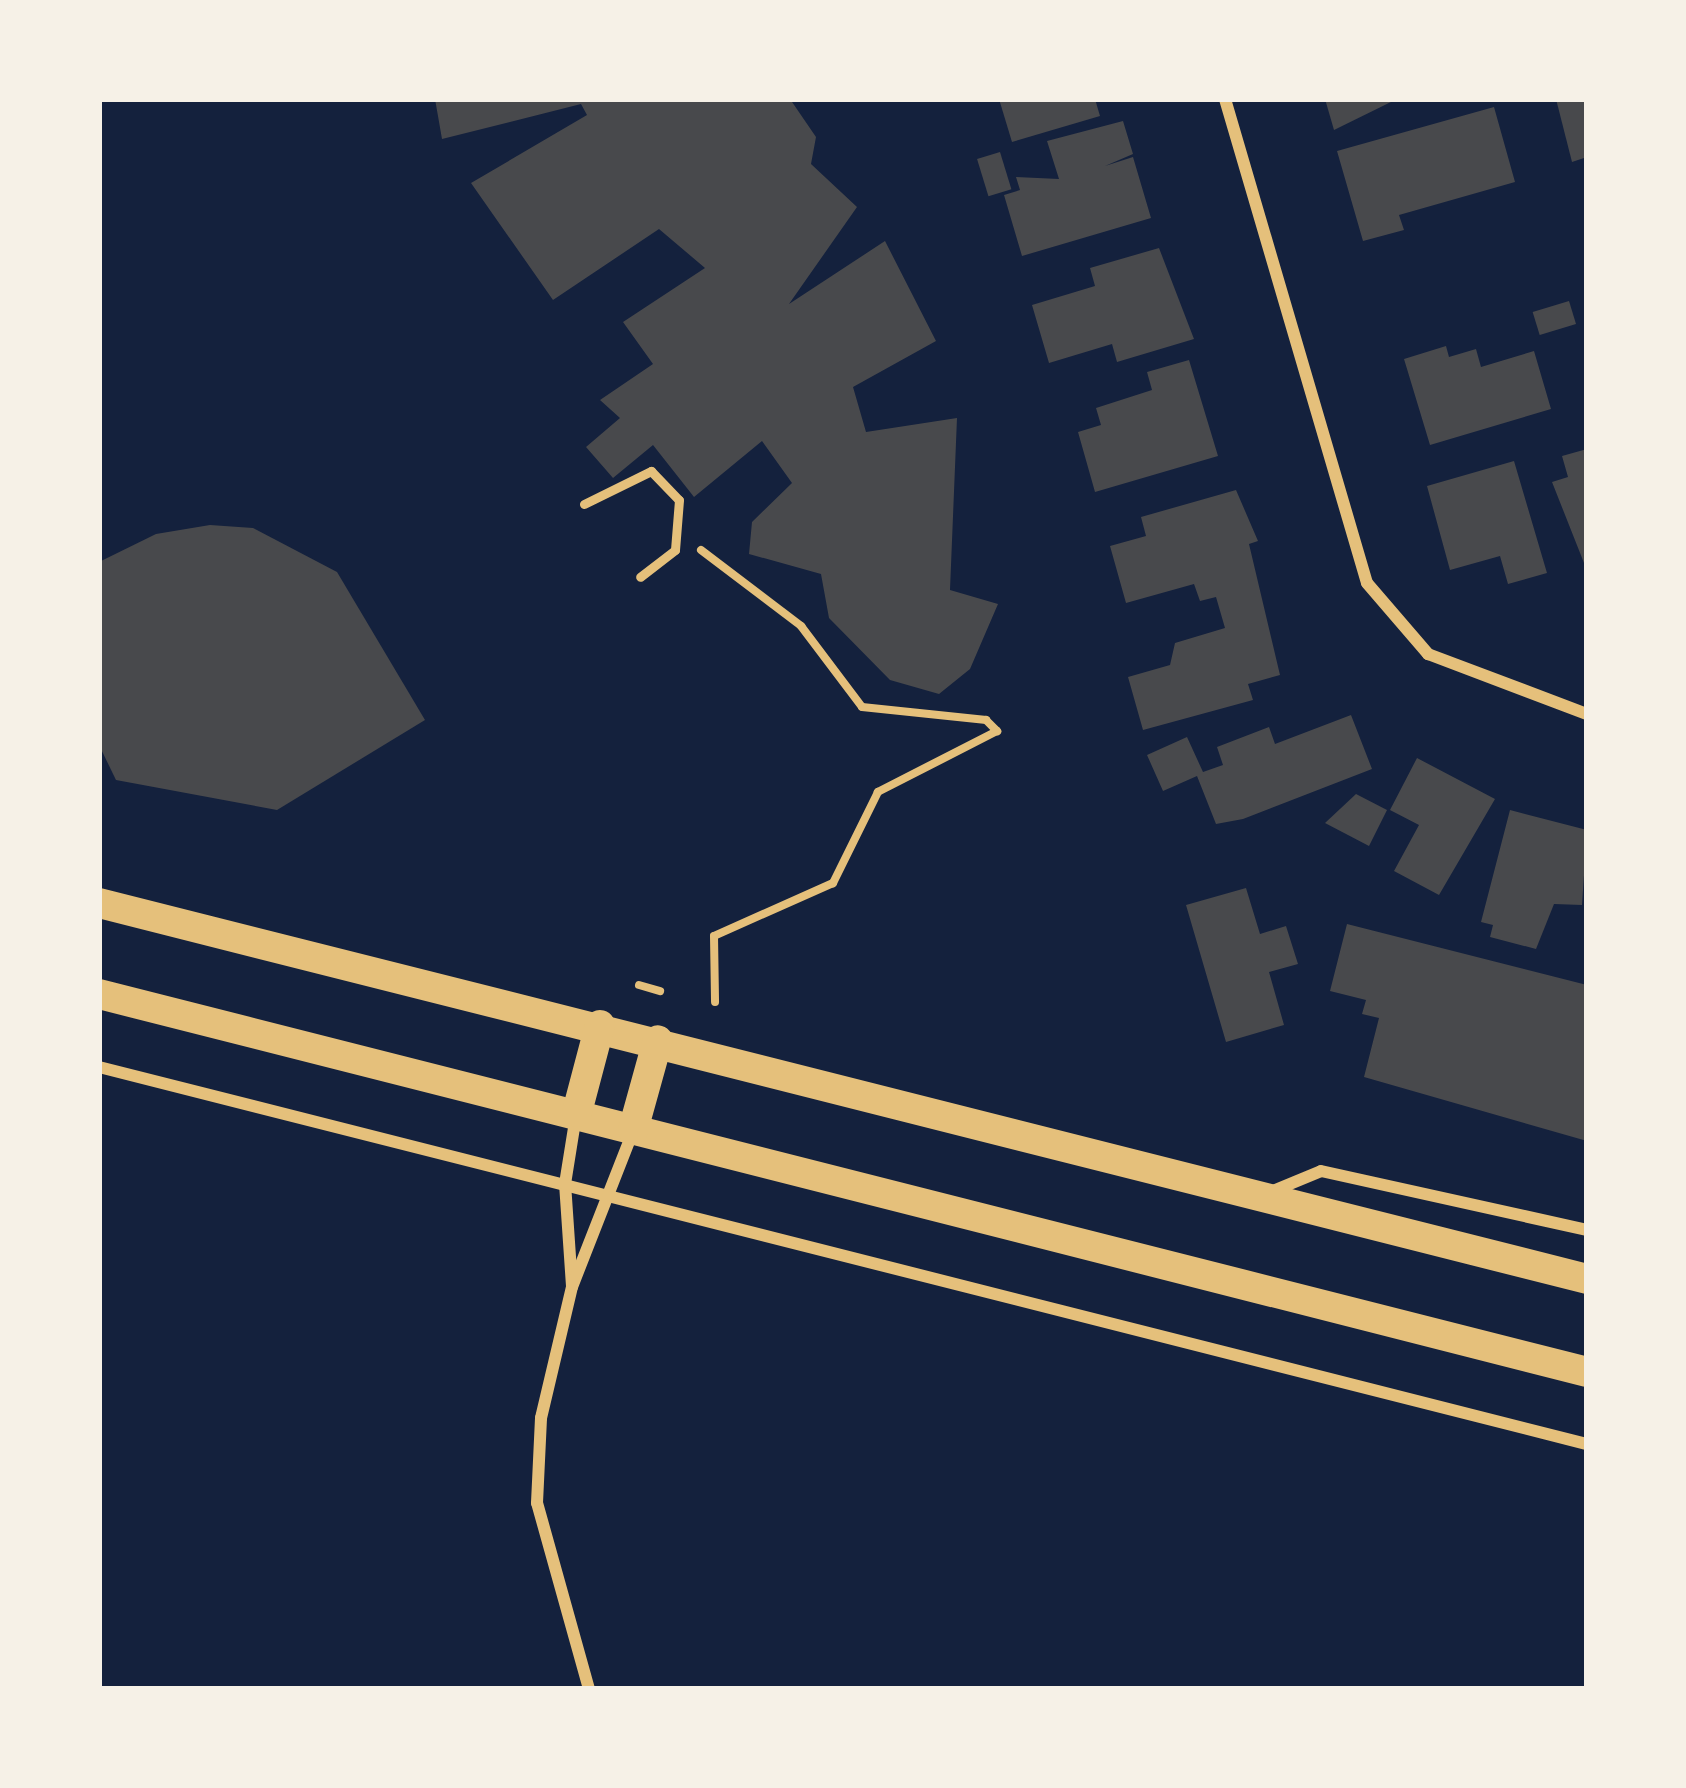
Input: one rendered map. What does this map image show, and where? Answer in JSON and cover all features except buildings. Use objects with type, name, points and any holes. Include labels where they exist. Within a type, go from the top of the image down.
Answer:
[{"type":"main road","points":[[99,903],[600,1025],[1587,1279]]},
{"type":"main road","points":[[99,994],[1587,1372]]},
{"type":"main road","points":[[577,1112],[600,1025]]},
{"type":"main road","points":[[633,1130],[658,1040]]},
{"type":"street","points":[[1225,99],[1367,583],[1428,654],[1587,714]]},
{"type":"street","points":[[99,1066],[1587,1444]]},
{"type":"street","points":[[572,1287],[565,1184],[577,1112]]},
{"type":"street","points":[[589,1689],[537,1503],[541,1418],[572,1287],[613,1197],[633,1130]]},
{"type":"street","points":[[1262,1196],[1322,1171],[1587,1230]]},
{"type":"lane","points":[[584,504],[651,472],[680,500],[675,550],[640,577]]},
{"type":"path","points":[[675,550],[704,550],[801,626],[862,707],[986,720],[997,731],[878,792],[833,883],[714,936],[715,1002]]},
{"type":"path","points":[[639,985],[659,991]]}]
